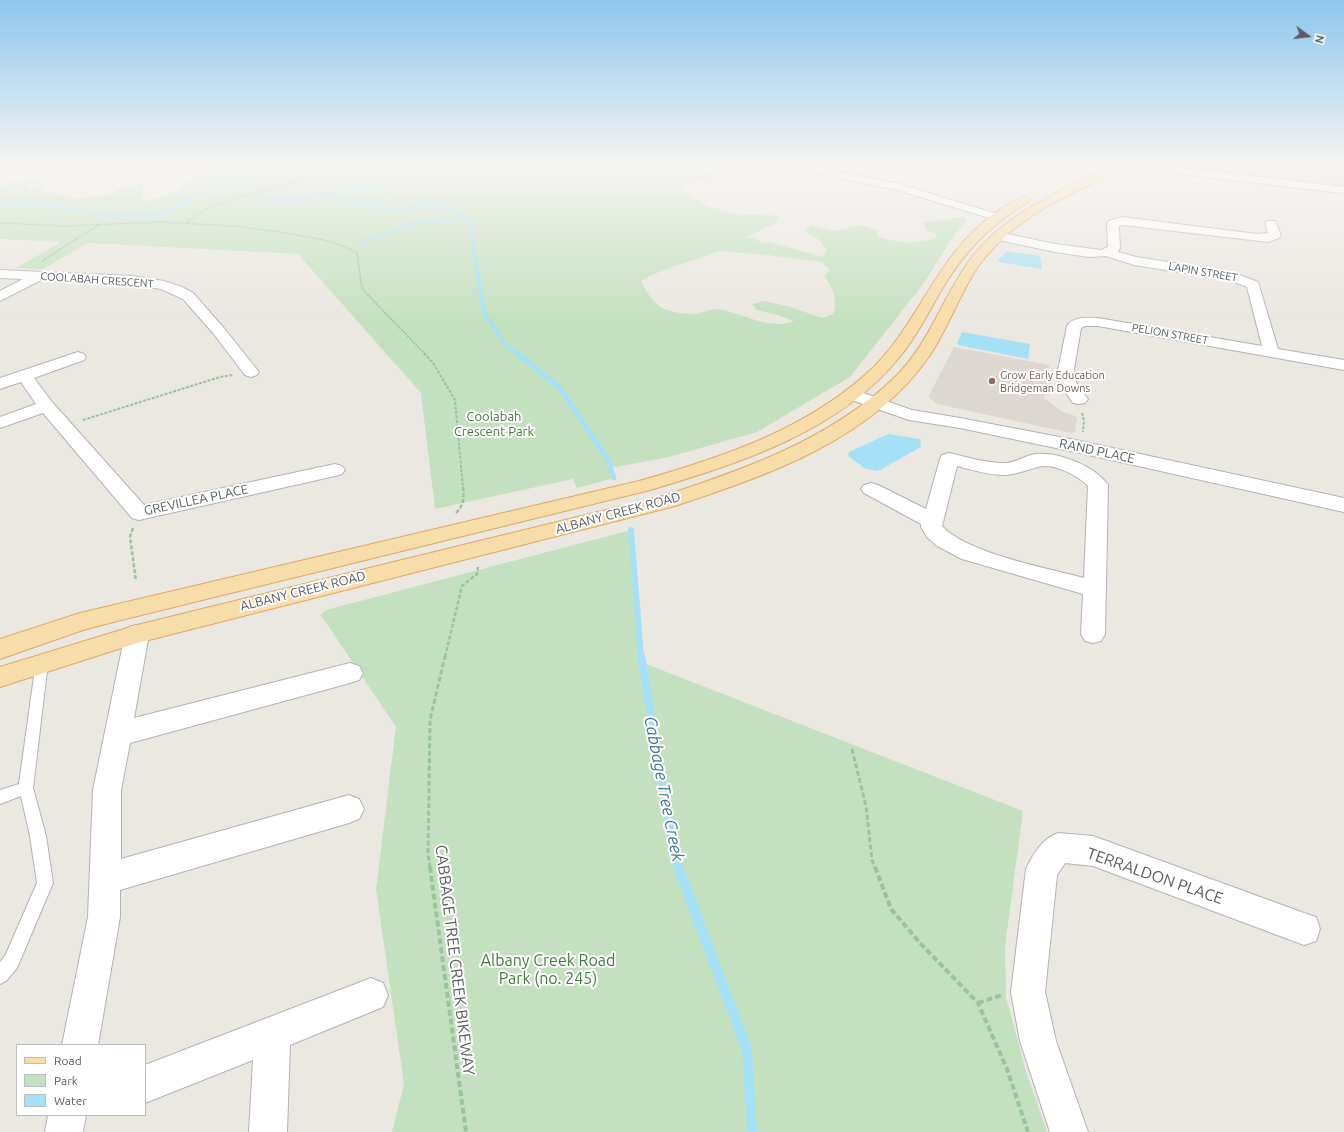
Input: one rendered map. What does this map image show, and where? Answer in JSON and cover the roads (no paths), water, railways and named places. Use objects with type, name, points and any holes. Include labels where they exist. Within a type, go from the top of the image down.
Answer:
[{"type":"main road","name":"ALBANY CREEK ROAD","points":[[0,649],[80,622],[121,611],[663,480],[720,462],[762,445],[817,417],[852,394],[876,374],[896,352],[956,256],[976,233],[1000,215]]},
{"type":"main road","name":"ALBANY CREEK ROAD","points":[[0,677],[42,662],[137,634],[668,501],[726,482],[790,455],[823,438],[875,403],[898,384],[920,359],[933,340],[973,265],[998,236],[1027,215]]},
{"type":"street","points":[[989,215],[996,217]]},
{"type":"street","points":[[998,236],[1096,254],[1109,253],[1114,248],[1113,224],[1122,220],[1256,238],[1268,238],[1275,235],[1271,223]]},
{"type":"street","name":"LAPIN STREET","points":[[1109,253],[1134,261],[1232,276],[1253,285],[1272,352]]},
{"type":"street","name":"COOLABAH CRESCENT","points":[[0,274],[131,280],[164,285],[177,290],[188,296],[218,330],[251,372]]},
{"type":"street","points":[[0,298],[38,276]]},
{"type":"street","name":"PELION STREET","points":[[1079,399],[1070,387],[1065,375],[1074,326],[1083,322],[1098,322],[1344,365]]},
{"type":"street","points":[[0,384],[78,356]]},
{"type":"street","name":"GREVILLEA PLACE","points":[[24,375],[46,406],[65,426],[139,513],[334,469]]},
{"type":"street","name":"RAND PLACE","points":[[852,394],[909,415],[1029,436],[1344,505]]},
{"type":"street","points":[[0,423],[46,406]]},
{"type":"street","points":[[1029,436],[1027,444],[1036,460]]},
{"type":"street","points":[[1093,634],[1098,485],[1093,479],[1076,468],[1036,460],[1026,466],[1007,470],[944,452],[931,527],[935,534],[958,549],[976,556],[1094,588]]},
{"type":"street","points":[[871,489],[932,521]]},
{"type":"street","points":[[80,1044],[104,917],[108,790],[137,634]]},
{"type":"street","points":[[118,734],[350,673]]},
{"type":"street","points":[[105,879],[349,809]]},
{"type":"street","name":"TERRALDON PLACE","points":[[1069,1132],[1038,1041],[1028,992],[1042,869],[1058,848],[1093,851],[1304,929]]},
{"type":"street","points":[[146,1084],[371,995]]},
{"type":"street","points":[[268,1132],[272,1034]]},
{"type":"street","points":[[64,1132],[67,1116]]},
{"type":"lane","points":[[0,975],[11,962],[45,883],[38,836],[26,788],[40,688],[42,662]]},
{"type":"lane","points":[[0,797],[26,788]]},
{"type":"water","points":[[1007,251],[1040,256],[1042,269],[999,262],[998,260]]},
{"type":"water","points":[[962,332],[1030,344],[1028,359],[958,345],[957,343]]},
{"type":"water","points":[[888,434],[920,439],[921,447],[878,471],[866,469],[848,456],[849,452]]},
{"type":"waterway","name":"Cabbage Tree Creek","points":[[108,215],[132,217],[154,215]]},
{"type":"waterway","name":"Cabbage Tree Creek","points":[[462,215],[471,222],[473,247]]},
{"type":"waterway","points":[[363,241],[418,223],[465,218]]},
{"type":"waterway","name":"Cabbage Tree Creek","points":[[473,246],[484,312],[505,344],[518,354]]},
{"type":"waterway","name":"Cabbage Tree Creek","points":[[517,353],[560,388],[608,460],[614,478]]},
{"type":"waterway","name":"Cabbage Tree Creek","points":[[631,530],[641,657]]},
{"type":"waterway","name":"Cabbage Tree Creek","points":[[641,656],[675,859],[678,868]]},
{"type":"waterway","name":"Cabbage Tree Creek","points":[[678,867],[747,1050],[752,1132]]},
{"type":"place","name":"Grow Early Education Bridgeman Downs","points":[[992,381]]},
{"type":"park label","name":"Coolabah Crescent Park","points":[[494,424]]},
{"type":"park label","name":"Albany Creek Road Park (no. 245)","points":[[548,970]]}]
